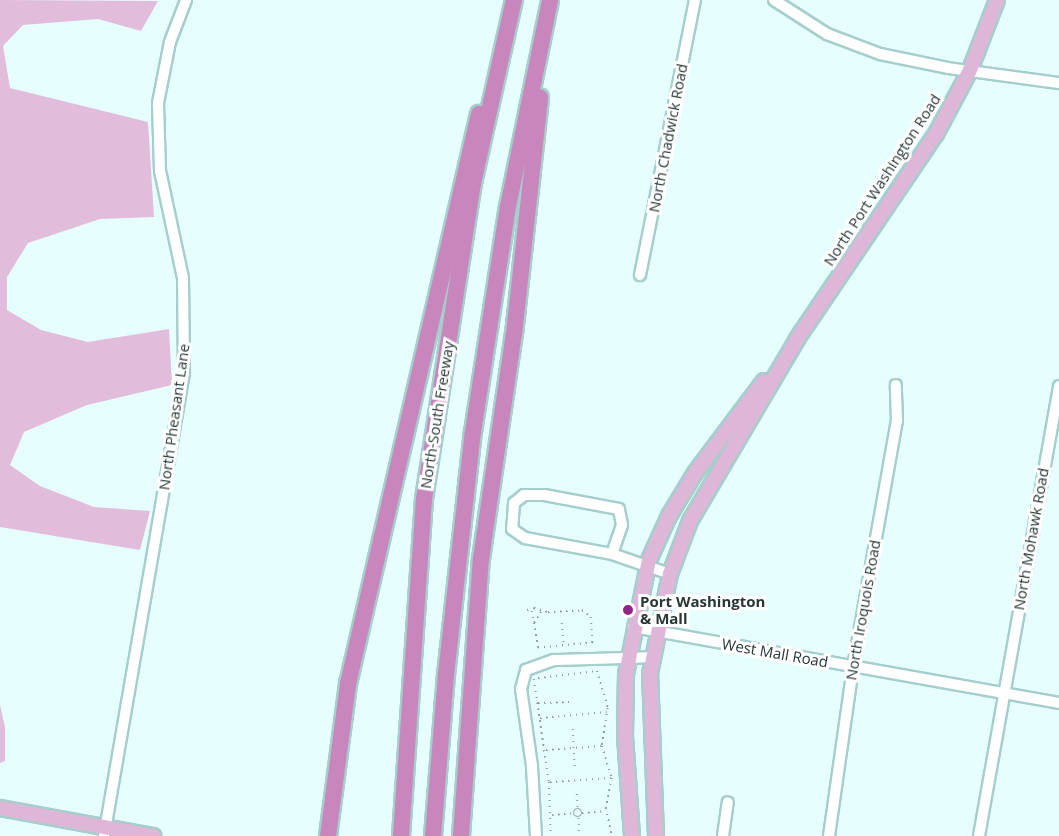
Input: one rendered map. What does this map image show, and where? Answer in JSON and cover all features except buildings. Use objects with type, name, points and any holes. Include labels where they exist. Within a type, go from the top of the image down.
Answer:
[{"type":"highway","name":"North-South Freeway","points":[[401,836],[424,499],[473,183],[514,0]]},
{"type":"highway","points":[[433,836],[444,687],[473,432],[508,207],[550,0]]},
{"type":"highway","points":[[461,836],[476,614],[534,164],[545,22]]},
{"type":"highway","points":[[327,836],[348,684],[470,141],[509,25]]},
{"type":"highway","points":[[318,836],[332,794]]},
{"type":"highway","points":[[463,803],[471,836]]},
{"type":"main road","name":"North Port Washington Road","points":[[632,836],[625,728],[628,655],[647,568],[669,516],[695,473],[797,339],[936,134],[970,70],[997,0]]},
{"type":"main road","name":"North Port Washington Road","points":[[656,836],[650,734],[653,657],[670,574],[690,521],[797,339]]},
{"type":"main road","points":[[629,790],[653,789]]},
{"type":"main road","points":[[0,808],[105,832],[153,836]]},
{"type":"street","name":"North Pheasant Lane","points":[[105,832],[184,372],[183,278],[160,171],[158,124],[163,70],[186,0]]},
{"type":"street","name":"North Chadwick Road","points":[[640,275],[695,0]]},
{"type":"street","points":[[774,0],[827,34],[880,54],[1059,83]]},
{"type":"street","name":"North Iroquois Road","points":[[829,836],[853,667],[897,421],[896,385]]},
{"type":"street","name":"North Mohawk Road","points":[[979,836],[1059,386]]},
{"type":"street","points":[[612,554],[622,525],[620,509],[544,495],[524,495],[514,503],[512,529],[525,538],[612,554],[647,568],[670,574]]},
{"type":"street","name":"West Mall Road","points":[[633,627],[1059,703]]},
{"type":"street","points":[[536,836],[532,766],[521,689],[526,670],[533,665],[628,655],[653,657]]},
{"type":"street","points":[[723,836],[728,802]]},
{"type":"path","points":[[527,609],[531,609],[542,611],[582,610],[591,617],[593,643],[538,648],[531,609]]},
{"type":"path","points":[[533,623],[542,611]]},
{"type":"path","points":[[562,622],[564,646]]},
{"type":"path","points":[[533,665],[549,782],[551,836]]},
{"type":"path","points":[[534,678],[597,671],[608,712],[602,746],[612,778],[607,811],[612,836]]},
{"type":"path","points":[[538,703],[569,702]]},
{"type":"path","points":[[539,718],[608,712]]},
{"type":"path","points":[[573,729],[575,770]]},
{"type":"path","points":[[545,750],[602,746]]},
{"type":"path","points":[[549,782],[612,778]]},
{"type":"path","points":[[577,794],[578,809],[582,813]]},
{"type":"path","points":[[551,815],[574,813],[578,809]]},
{"type":"path","points":[[579,836],[579,817],[582,813],[607,811]]},
{"type":"path","points":[[574,813],[579,817]]},
{"type":"shaded area","points":[[0,0],[158,1],[141,31],[98,19],[23,25],[3,46],[10,88],[148,122],[154,217],[100,219],[28,243],[7,277],[7,310],[41,330],[88,342],[169,329],[172,385],[87,405],[24,432],[10,465],[40,486],[94,507],[150,511],[140,550],[0,527]]},
{"type":"shaded area","points":[[0,705],[5,727],[5,761],[0,763]]},
{"type":"place","name":"Port Washington & Mall","points":[[628,610]]}]
